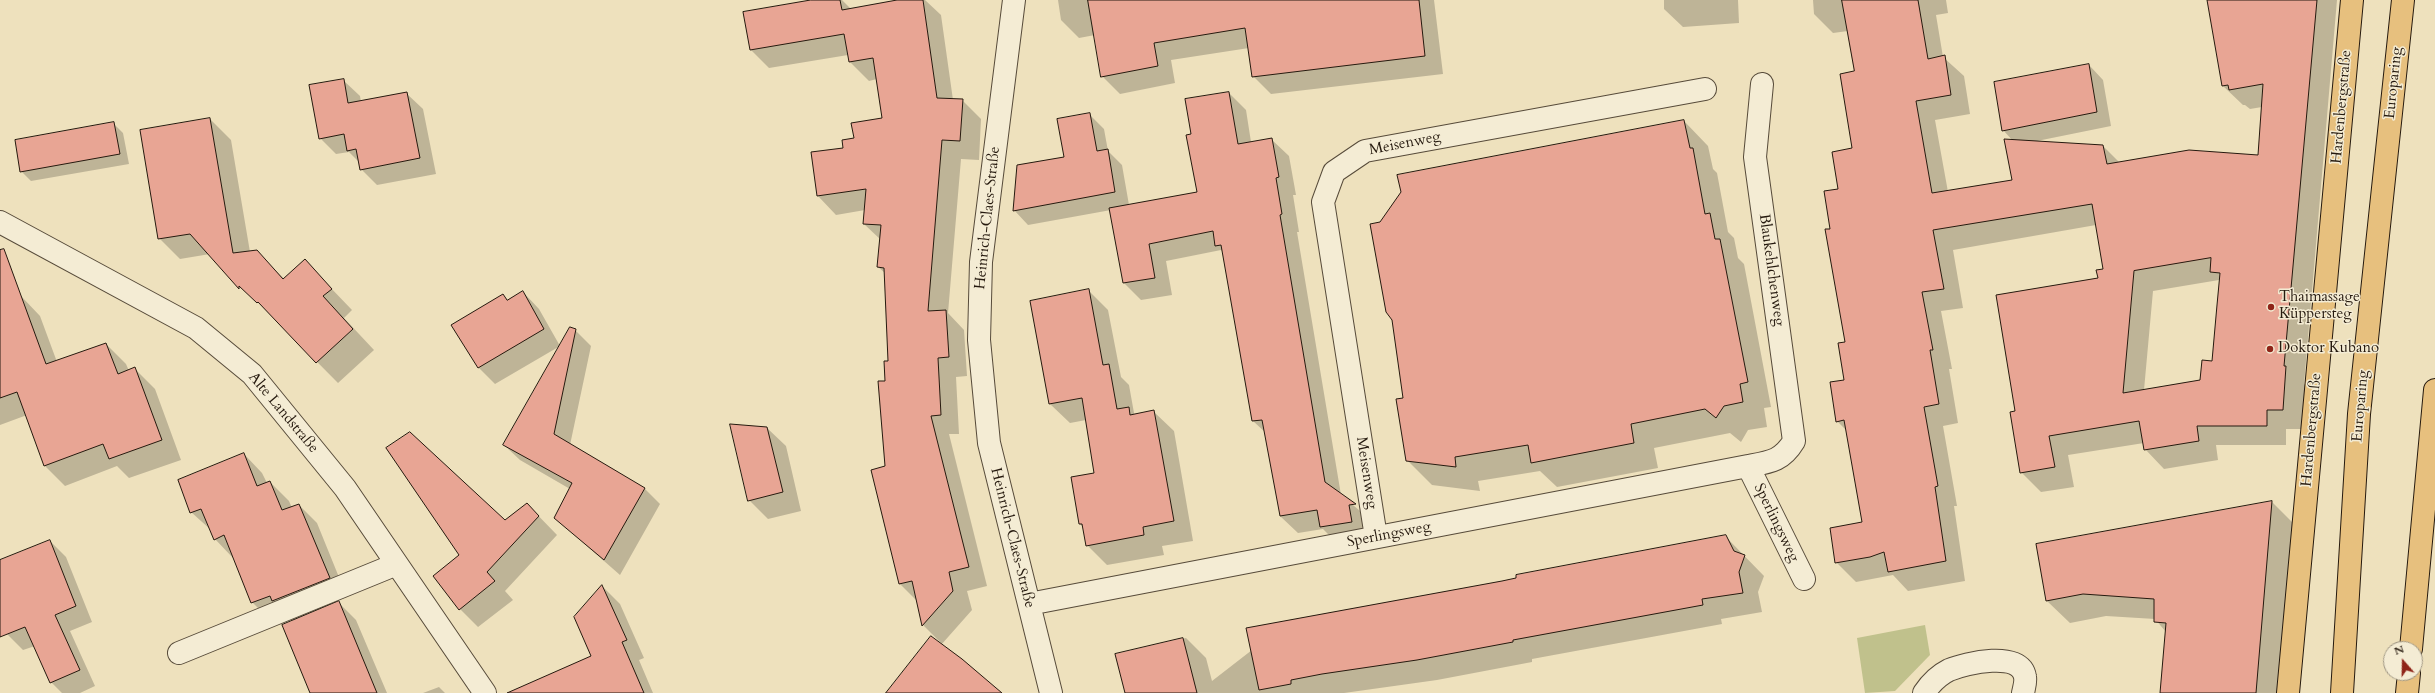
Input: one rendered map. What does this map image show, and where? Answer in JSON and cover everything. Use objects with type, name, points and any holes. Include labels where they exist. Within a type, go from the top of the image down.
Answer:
[{"type":"main road","name":"Hardenbergstraße","points":[[2288,693],[2352,0]]},
{"type":"main road","name":"Europaring","points":[[2342,693],[2359,414],[2403,0]]},
{"type":"main road","points":[[2412,641],[2435,390]]},
{"type":"main road","points":[[2407,693],[2408,681]]},
{"type":"street","name":"Heinrich-Claes-Straße","points":[[1014,0],[981,262],[979,340],[989,443],[1051,693]]},
{"type":"street","name":"Blaukehlchenweg","points":[[1762,84],[1755,158],[1794,441],[1786,453]]},
{"type":"street","name":"Meisenweg","points":[[1376,537],[1323,202],[1334,172],[1365,151],[1705,89]]},
{"type":"street","name":"Alte Landstraße","points":[[0,222],[196,328],[252,374],[345,488],[485,693]]},
{"type":"street","name":"Sperlingsweg","points":[[1029,604],[1748,466],[1772,461],[1786,453]]},
{"type":"street","name":"Sperlingsweg","points":[[1748,466],[1804,579]]},
{"type":"street","points":[[179,653],[396,564]]},
{"type":"street","points":[[1924,693],[1930,685],[1949,671],[1981,662],[2006,660],[2018,666],[2025,677],[2023,693]]},
{"type":"green space","points":[[1925,625],[1930,655],[1895,691],[1865,693],[1857,638]]},
{"type":"building","points":[[811,0],[840,0],[842,10],[897,0],[923,0],[937,98],[963,99],[960,141],[942,140],[928,311],[946,310],[949,357],[938,358],[941,415],[931,416],[969,567],[949,572],[953,591],[922,626],[912,581],[899,584],[871,470],[885,466],[878,381],[885,381],[884,361],[888,361],[884,268],[877,267],[881,225],[863,224],[866,189],[817,196],[811,152],[843,148],[842,140],[854,138],[851,123],[882,118],[873,58],[849,62],[844,34],[750,50],[743,12]]},
{"type":"building","points":[[1088,0],[1419,0],[1425,56],[1252,77],[1245,28],[1154,43],[1158,66],[1101,77]]},
{"type":"building","points":[[1842,0],[1918,0],[1928,59],[1945,55],[1951,95],[1916,101],[1932,193],[2012,180],[2004,139],[2103,145],[2107,164],[2189,150],[2258,155],[2263,84],[2229,90],[2228,85],[2222,86],[2207,0],[2317,0],[2284,366],[2286,366],[2283,410],[2267,410],[2267,426],[2197,426],[2199,441],[2144,450],[2139,421],[2049,436],[2055,467],[2020,473],[2010,412],[2015,411],[1996,295],[2098,278],[2096,270],[2103,269],[2092,204],[1933,230],[1944,289],[1922,292],[1933,350],[1930,350],[1939,404],[1924,407],[1938,486],[1935,487],[1946,561],[1888,572],[1884,552],[1870,557],[1835,563],[1830,528],[1862,522],[1844,420],[1836,422],[1830,382],[1844,380],[1838,343],[1845,342],[1825,229],[1830,229],[1824,191],[1838,189],[1832,152],[1852,148],[1840,74],[1854,71]],"holes":[[[2211,258],[2210,272],[2220,273],[2212,361],[2202,360],[2200,380],[2123,393],[2134,271]]]},
{"type":"building","points":[[2089,64],[2097,112],[2002,131],[1994,82]]},
{"type":"building","points":[[344,79],[348,103],[407,92],[420,158],[360,170],[356,149],[347,151],[344,134],[319,139],[309,85]]},
{"type":"building","points":[[1229,92],[1238,144],[1272,138],[1279,177],[1276,178],[1282,214],[1280,215],[1325,482],[1356,504],[1349,505],[1352,522],[1320,527],[1317,510],[1280,516],[1262,420],[1252,421],[1221,245],[1215,246],[1213,231],[1149,244],[1155,278],[1123,283],[1109,208],[1197,192],[1186,135],[1191,134],[1185,99]]},
{"type":"building","points":[[1090,113],[1097,151],[1108,149],[1115,192],[1013,211],[1017,165],[1064,157],[1057,119]]},
{"type":"building","points":[[210,118],[233,253],[257,250],[283,279],[305,259],[332,289],[323,296],[353,329],[316,363],[258,302],[257,303],[239,286],[239,289],[190,234],[158,239],[140,130]]},
{"type":"building","points":[[1684,120],[1690,148],[1693,148],[1705,214],[1710,213],[1715,239],[1720,239],[1748,382],[1740,384],[1743,402],[1724,406],[1716,418],[1705,409],[1631,424],[1634,443],[1531,463],[1528,445],[1455,457],[1456,467],[1406,461],[1396,399],[1403,398],[1392,320],[1386,312],[1370,224],[1380,222],[1401,192],[1397,175]]},
{"type":"building","points":[[114,122],[120,154],[20,172],[15,140]]},
{"type":"building","points":[[4,249],[46,364],[106,343],[118,374],[135,367],[162,440],[109,459],[103,444],[44,466],[17,392],[0,398],[0,250]]},
{"type":"building","points":[[1089,289],[1103,365],[1109,364],[1117,409],[1129,407],[1130,415],[1154,410],[1174,521],[1143,527],[1144,535],[1086,546],[1082,524],[1079,524],[1071,477],[1094,473],[1082,398],[1049,404],[1030,301]]},
{"type":"building","points":[[523,291],[544,329],[478,368],[451,325],[503,294],[507,300]]},
{"type":"building","points":[[570,327],[576,329],[554,434],[645,488],[604,560],[554,518],[572,483],[503,445]]},
{"type":"building","points":[[730,424],[767,427],[783,492],[748,501]]},
{"type":"building","points":[[410,432],[505,520],[527,503],[539,516],[487,572],[495,581],[459,610],[433,576],[459,555],[386,448]]},
{"type":"building","points":[[244,453],[257,486],[270,481],[282,510],[299,504],[330,578],[272,601],[270,596],[251,603],[224,535],[214,540],[201,509],[190,513],[178,480]]},
{"type":"building","points":[[2272,501],[2256,693],[2160,693],[2166,623],[2154,622],[2154,599],[2083,594],[2046,601],[2036,544]]},
{"type":"building","points":[[1726,535],[1734,551],[1745,555],[1739,572],[1743,593],[1702,599],[1703,605],[1513,640],[1513,642],[1417,660],[1322,674],[1291,680],[1291,684],[1259,690],[1246,628],[1502,581],[1516,578],[1516,575]]},
{"type":"building","points":[[50,540],[76,606],[55,615],[80,670],[50,683],[25,627],[0,637],[0,560]]},
{"type":"building","points":[[602,585],[627,640],[622,642],[644,693],[507,693],[591,656],[574,617]]},
{"type":"building","points":[[339,601],[377,693],[310,693],[282,625]]},
{"type":"building","points":[[931,636],[962,659],[1002,693],[886,693]]},
{"type":"building","points":[[1183,638],[1197,693],[1125,693],[1115,654]]},
{"type":"place","name":"Thaimassage Küppersteg","points":[[2271,307]]},
{"type":"place","name":"Doktor Kubano","points":[[2270,349]]}]
